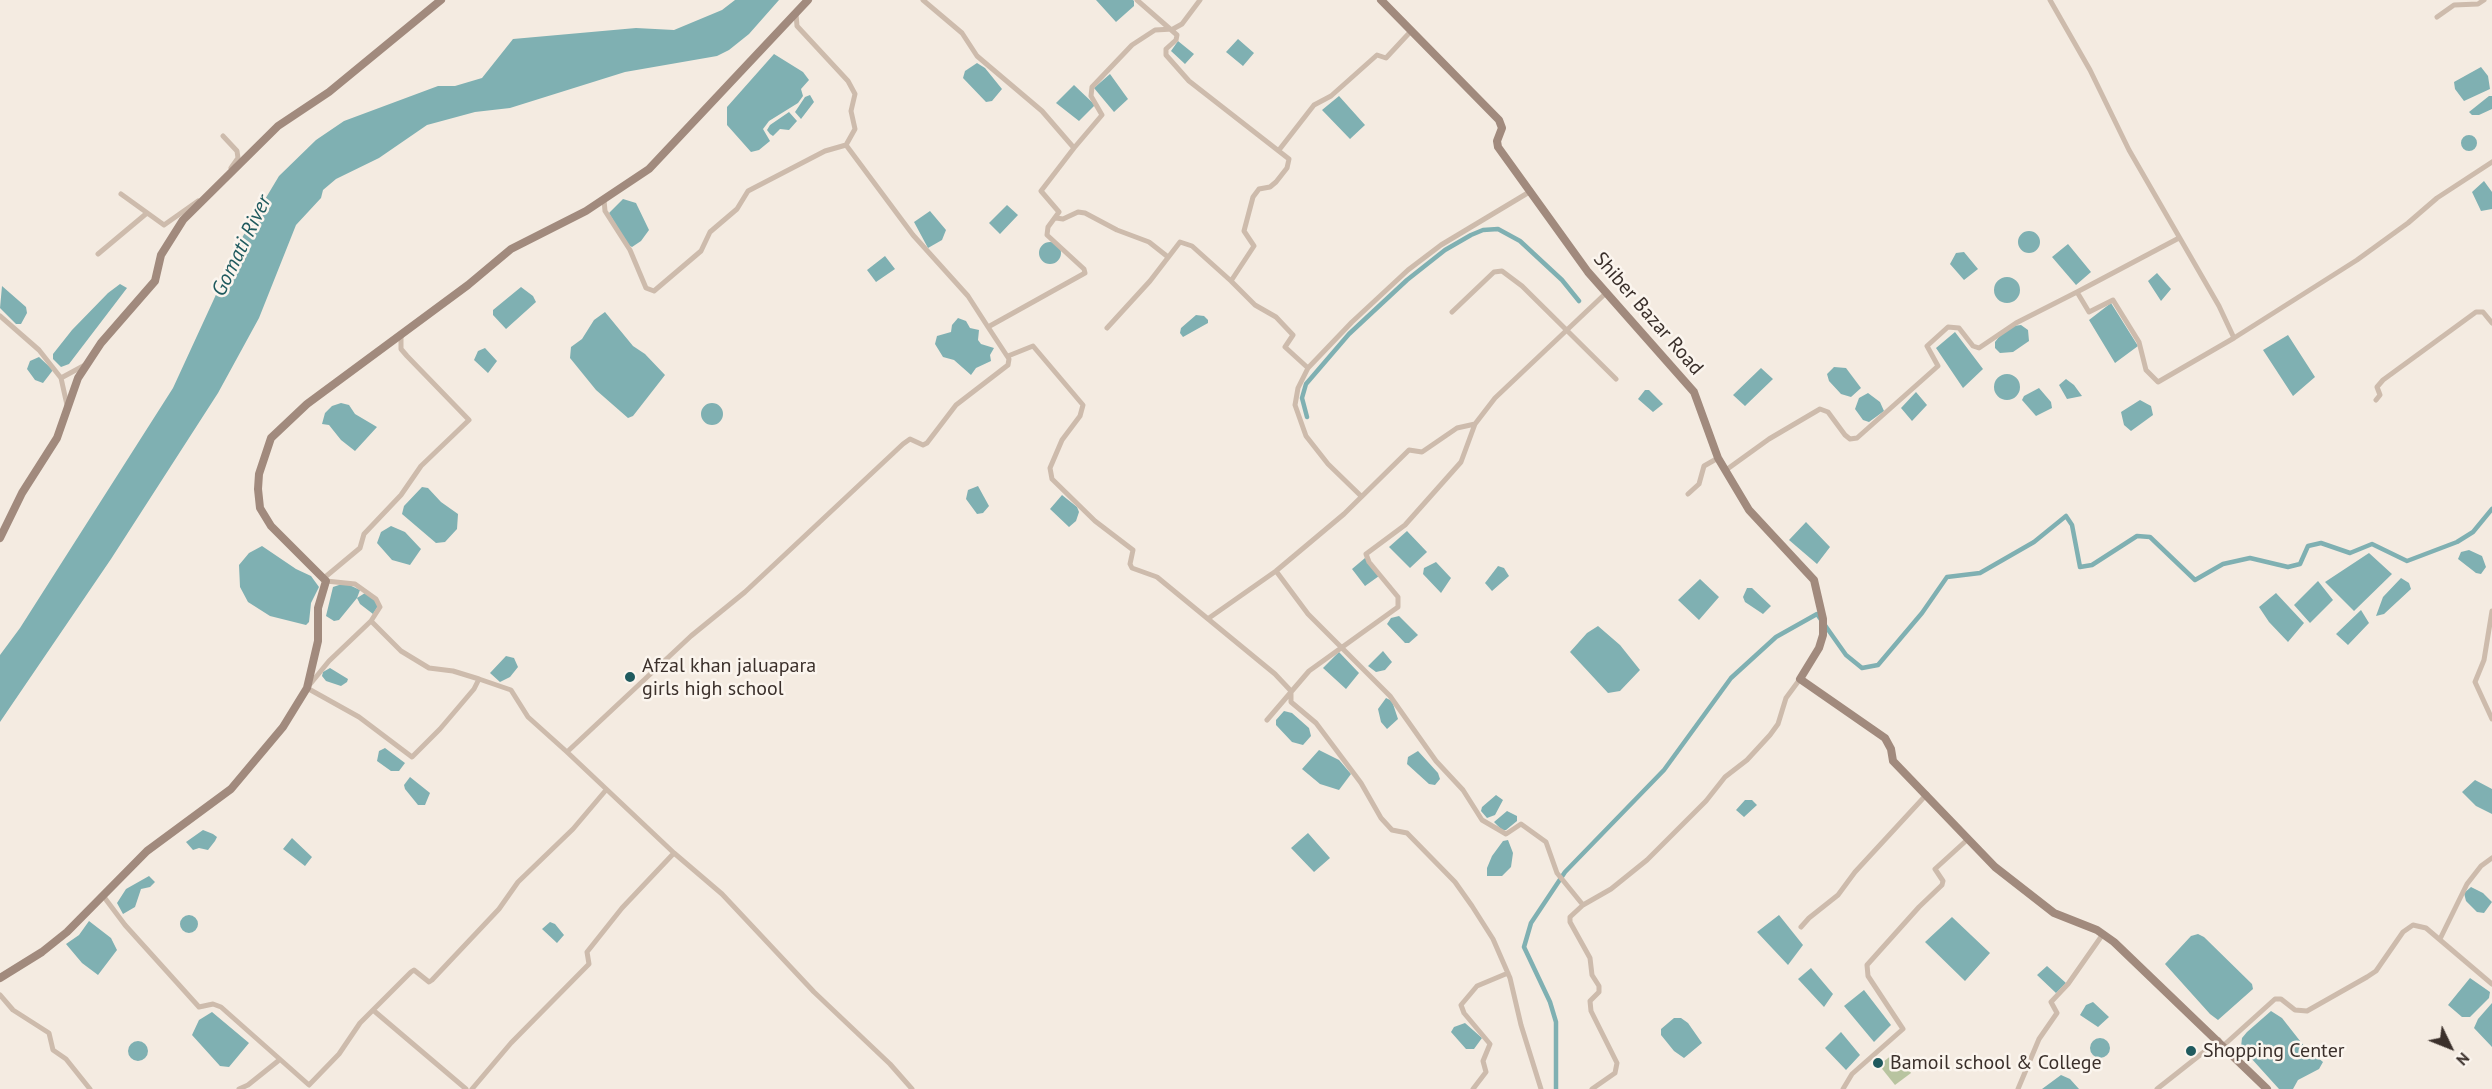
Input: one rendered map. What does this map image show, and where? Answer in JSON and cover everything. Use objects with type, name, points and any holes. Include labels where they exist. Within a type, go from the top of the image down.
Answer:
[{"type":"street","points":[[122,194],[164,225],[210,192],[278,126],[329,92],[441,0]]},
{"type":"street","points":[[0,978],[42,952],[104,897],[147,851],[231,789],[283,727],[307,688],[329,661],[371,621],[380,607],[376,599],[355,584],[325,579],[271,525],[260,508],[258,489],[262,460],[271,438],[307,404],[468,285],[511,249],[604,200],[649,169],[808,0]]},
{"type":"street","points":[[923,0],[962,33],[977,56],[1042,111],[1074,148]]},
{"type":"street","points":[[1137,0],[1173,29],[1177,37],[1166,49],[1167,57],[1189,81],[1289,159],[1289,163],[1276,182],[1270,187],[1259,189],[1253,197],[1244,231],[1254,246],[1231,281]]},
{"type":"street","points":[[988,327],[1085,273],[1084,269],[1047,235],[1048,227],[1059,215],[1057,208],[1041,191],[1102,115],[1091,96],[1092,87],[1145,35],[1162,28],[1173,29],[1182,24],[1200,0]]},
{"type":"street","name":"Shiber Bazar Road","points":[[1381,0],[1499,120],[1502,128],[1497,141],[1498,147],[1588,272],[1670,362],[1694,392],[1718,458],[1749,510],[1807,570],[1816,585],[1824,627],[1822,642],[1800,679]]},
{"type":"street","points":[[2050,0],[2090,70],[2129,150],[2234,338]]},
{"type":"street","points":[[2437,17],[2454,5],[2478,4],[2484,0]]},
{"type":"street","points":[[604,200],[605,211],[616,233],[630,250],[646,288],[654,291],[701,251],[710,232],[737,209],[748,191],[825,151],[846,145],[855,129],[851,111],[855,94],[848,81],[797,26],[796,12]]},
{"type":"street","points":[[1279,150],[1314,105],[1331,96],[1377,55],[1386,58],[1412,30]]},
{"type":"street","points":[[0,538],[22,494],[57,438],[78,378],[101,343],[155,281],[161,255],[169,237],[230,170],[238,158],[237,151],[223,136]]},
{"type":"street","points":[[567,752],[691,636],[745,592],[903,444],[910,439],[922,444],[927,442],[956,405],[1008,365],[1010,361],[968,296],[913,234],[846,145]]},
{"type":"street","points":[[2077,292],[2090,312],[2113,300],[2139,342],[2146,370],[2158,382],[2234,338],[2357,260],[2408,223],[2437,198],[2492,162]]},
{"type":"street","points":[[1361,496],[1328,464],[1306,436],[1295,405],[1298,388],[1308,368],[1352,322],[1417,264],[1441,245],[1531,191]]},
{"type":"street","points":[[1056,218],[1063,219],[1078,212],[1085,213],[1117,230],[1149,242],[1168,257]]},
{"type":"street","points":[[98,254],[147,213]]},
{"type":"street","points":[[1726,470],[1769,439],[1820,409],[1828,412],[1850,439],[1857,438],[1938,366],[1927,346],[1948,327],[1959,328],[1973,346],[1979,348],[2016,322],[2179,238]]},
{"type":"street","points":[[1107,328],[1150,281],[1176,245],[1186,242],[1255,304],[1276,317],[1293,335],[1285,346],[1308,368]]},
{"type":"street","points":[[1452,312],[1498,270],[1522,286],[1616,380]]},
{"type":"street","points":[[1268,720],[1310,671],[1396,610],[1400,604],[1398,597],[1366,554],[1400,529],[1454,470],[1465,454],[1475,424],[1495,398],[1569,331],[1606,293]]},
{"type":"street","points":[[2376,400],[2380,395],[2377,387],[2383,380],[2476,312],[2483,312],[2492,323]]},
{"type":"street","points":[[0,316],[39,350],[61,378],[68,408]]},
{"type":"street","points":[[307,688],[314,670],[318,641],[318,608],[325,579],[360,548],[364,534],[401,495],[421,466],[469,420],[406,356],[400,343],[402,332]]},
{"type":"street","points":[[1008,356],[1033,346],[1083,405],[1080,416],[1062,440],[1050,468],[1052,479],[1095,521],[1133,550],[1130,564],[1132,568],[1157,577],[1209,618],[1291,691],[1291,702],[1324,732],[1361,783],[1381,818],[1392,830],[1407,833],[1461,890],[1493,939],[1508,973],[1541,1089]]},
{"type":"street","points":[[61,378],[89,362]]},
{"type":"street","points":[[1209,618],[1276,571],[1344,514],[1408,450],[1422,452],[1457,428],[1475,424]]},
{"type":"street","points":[[1688,494],[1699,484],[1704,466],[1718,458]]},
{"type":"street","points":[[1276,571],[1308,614],[1344,647],[1390,696],[1436,761],[1463,790],[1482,820],[1506,834],[1520,823],[1534,832],[1548,845],[1557,873],[1583,905]]},
{"type":"street","points":[[2492,611],[2484,660],[2475,681],[2492,719]]},
{"type":"street","points":[[371,621],[400,651],[429,668],[453,671],[510,690],[528,717],[674,853],[722,894],[814,992],[890,1064],[912,1089]]},
{"type":"street","points":[[307,688],[359,717],[412,757],[440,729],[474,689],[479,679]]},
{"type":"street","points":[[1592,1089],[1615,1073],[1617,1063],[1591,1011],[1590,1001],[1599,992],[1599,987],[1590,967],[1590,958],[1570,922],[1570,917],[1583,905],[1611,889],[1647,860],[1706,801],[1725,777],[1747,760],[1774,729],[1783,702],[1800,679],[1885,738],[1893,761],[1995,867],[2054,913],[2103,934],[2221,1042],[2267,1089]]},
{"type":"street","points":[[104,897],[125,925],[199,1007],[213,1004],[220,1007],[311,1087],[373,1010],[411,972],[414,970],[429,982],[432,980],[499,909],[518,882],[573,829],[606,790]]},
{"type":"street","points":[[1801,927],[1838,895],[1914,805],[1927,794]]},
{"type":"street","points":[[1843,1089],[1852,1074],[1903,1029],[1868,976],[1866,965],[1918,907],[1942,885],[1943,881],[1935,869],[1968,839]]},
{"type":"street","points":[[472,1089],[511,1043],[585,970],[590,964],[587,952],[622,908],[674,853]]},
{"type":"street","points":[[2440,939],[2468,884],[2481,866],[2492,858]]},
{"type":"street","points":[[2157,1089],[2275,999],[2281,999],[2295,1010],[2307,1011],[2376,971],[2403,932],[2413,925],[2423,927],[2440,939],[2492,984]]},
{"type":"street","points":[[2018,1089],[2039,1040],[2057,1013],[2051,1002],[2068,984],[2103,934]]},
{"type":"street","points":[[1473,1089],[1486,1072],[1483,1061],[1490,1044],[1464,1013],[1461,1005],[1477,986],[1508,973]]},
{"type":"street","points":[[0,995],[13,1010],[49,1033],[53,1050],[66,1059],[90,1089]]},
{"type":"street","points":[[373,1010],[466,1089]]},
{"type":"street","points":[[239,1089],[248,1085],[279,1061]]},
{"type":"green space","points":[[1896,1052],[1911,1073],[1895,1085],[1879,1065]]},
{"type":"water","name":"Gomati River","points":[[735,0],[779,0],[749,34],[729,50],[717,56],[625,72],[510,108],[475,112],[427,125],[379,158],[336,179],[323,190],[321,198],[296,225],[259,318],[218,393],[111,559],[0,722],[0,655],[20,628],[173,388],[243,236],[279,176],[316,140],[344,121],[438,86],[455,86],[482,78],[513,39],[636,28],[674,30],[722,10]]},
{"type":"water","points":[[1096,0],[1133,0],[1134,6],[1116,22]]},
{"type":"water","points":[[1238,39],[1254,53],[1243,66],[1226,52]]},
{"type":"water","points":[[1178,41],[1194,54],[1185,64],[1171,51]]},
{"type":"water","points":[[774,54],[803,72],[809,80],[801,89],[803,96],[798,103],[769,121],[763,129],[770,141],[759,150],[751,152],[727,125],[727,107]]},
{"type":"water","points":[[977,63],[985,68],[1002,89],[992,101],[986,102],[963,78],[965,71]]},
{"type":"water","points":[[2481,67],[2488,76],[2490,89],[2464,101],[2455,89],[2454,82]]},
{"type":"water","points":[[1110,74],[1128,99],[1114,112],[1094,88]]},
{"type":"water","points":[[1074,85],[1095,105],[1079,121],[1056,103]]},
{"type":"water","points":[[810,95],[814,102],[801,119],[795,112],[805,97]]},
{"type":"water","points":[[1339,96],[1365,125],[1350,139],[1322,110]]},
{"type":"water","points":[[2492,96],[2492,109],[2479,115],[2472,115],[2469,112]]},
{"type":"water","points":[[789,112],[797,121],[789,130],[780,129],[773,136],[770,134],[767,130],[770,125]]},
{"type":"water","points":[[2466,135],[2472,135],[2477,143],[2475,149],[2466,151],[2461,146],[2461,140]]},
{"type":"water","points":[[2484,181],[2492,192],[2492,209],[2481,211],[2472,192]]},
{"type":"water","points":[[623,199],[636,203],[649,230],[641,241],[632,247],[627,244],[609,213]]},
{"type":"water","points":[[1007,205],[1018,215],[1000,234],[989,223]]},
{"type":"water","points":[[930,211],[946,230],[942,240],[928,248],[914,222]]},
{"type":"water","points":[[2025,231],[2033,231],[2040,238],[2040,246],[2033,253],[2025,253],[2018,246],[2018,238]]},
{"type":"water","points":[[1046,242],[1054,242],[1061,249],[1061,257],[1054,264],[1046,264],[1039,257],[1039,249]]},
{"type":"water","points":[[2068,244],[2091,272],[2076,285],[2052,257]]},
{"type":"water","points":[[1964,252],[1978,269],[1964,280],[1950,264],[1956,253]]},
{"type":"water","points":[[885,256],[895,269],[876,282],[867,270]]},
{"type":"water","points":[[2157,273],[2171,289],[2161,301],[2148,281]]},
{"type":"water","points":[[2007,277],[2016,281],[2020,290],[2016,299],[2007,303],[1998,299],[1994,290],[1998,281]]},
{"type":"water","points":[[120,284],[127,288],[69,364],[61,367],[53,359],[53,354],[72,330],[108,293]]},
{"type":"water","points":[[2,286],[26,307],[27,313],[21,324],[16,324],[0,308]]},
{"type":"water","points":[[521,287],[533,296],[536,302],[506,329],[493,315],[493,310]]},
{"type":"water","points":[[2111,303],[2138,346],[2115,363],[2089,320]]},
{"type":"water","points":[[605,312],[633,346],[645,354],[665,375],[633,416],[628,418],[596,390],[570,358],[571,347],[582,339],[594,320]]},
{"type":"water","points":[[1196,315],[1204,316],[1208,323],[1183,337],[1180,333],[1181,328]]},
{"type":"water","points":[[958,318],[966,321],[970,328],[979,330],[978,340],[981,344],[994,348],[990,355],[991,361],[976,368],[971,375],[954,360],[943,357],[935,344],[937,336],[951,332],[952,325]]},
{"type":"water","points":[[2021,325],[2028,330],[2029,341],[2013,352],[2000,353],[1995,348],[1995,342],[2002,333],[2013,326]]},
{"type":"water","points":[[1955,332],[1983,369],[1963,388],[1936,348]]},
{"type":"water","points":[[2288,335],[2315,377],[2293,396],[2263,350]]},
{"type":"water","points":[[485,348],[497,361],[488,373],[474,360],[478,351]]},
{"type":"water","points":[[39,357],[53,370],[43,383],[35,380],[27,369],[30,361]]},
{"type":"water","points":[[1834,367],[1846,368],[1861,388],[1851,397],[1841,394],[1829,381],[1827,374]]},
{"type":"water","points":[[1761,368],[1773,379],[1745,406],[1733,395]]},
{"type":"water","points":[[2007,374],[2016,378],[2020,387],[2016,396],[2007,400],[1998,396],[1994,387],[1998,378]]},
{"type":"water","points":[[2066,379],[2082,396],[2067,399],[2059,385]]},
{"type":"water","points":[[2039,388],[2051,402],[2052,408],[2036,416],[2022,400],[2024,396]]},
{"type":"water","points":[[1645,390],[1649,390],[1663,404],[1653,412],[1638,399]]},
{"type":"water","points":[[1916,392],[1927,405],[1912,421],[1901,408]]},
{"type":"water","points":[[1868,393],[1880,402],[1884,411],[1869,422],[1863,420],[1855,409],[1859,398]]},
{"type":"water","points":[[2140,400],[2151,406],[2153,415],[2131,431],[2124,425],[2121,412]]},
{"type":"water","points":[[341,403],[349,405],[355,414],[377,427],[355,451],[341,440],[329,425],[322,424],[325,413],[332,406]]},
{"type":"water","points":[[712,403],[720,406],[723,414],[720,422],[712,425],[704,422],[701,414],[704,406]]},
{"type":"water","points":[[978,486],[989,506],[983,513],[977,514],[966,499],[968,490]]},
{"type":"water","points":[[422,487],[428,488],[441,502],[458,514],[457,529],[445,542],[436,543],[402,514],[404,506]]},
{"type":"water","points":[[1062,495],[1077,507],[1079,512],[1076,521],[1069,527],[1050,509]]},
{"type":"water","points":[[1806,522],[1830,547],[1817,564],[1789,540]]},
{"type":"water","points":[[391,526],[405,532],[421,549],[410,565],[392,560],[377,543],[381,532]]},
{"type":"water","points":[[1407,531],[1427,552],[1410,568],[1389,547]]},
{"type":"water","points":[[262,546],[296,569],[311,576],[319,587],[311,603],[309,622],[306,625],[270,616],[248,602],[240,587],[239,565],[249,553]]},
{"type":"water","points":[[2469,550],[2482,556],[2486,567],[2481,574],[2476,573],[2458,559],[2461,552]]},
{"type":"water","points":[[2369,553],[2392,574],[2354,611],[2325,582]]},
{"type":"water","points":[[1365,558],[1379,576],[1365,586],[1352,569]]},
{"type":"water","points":[[1436,562],[1451,578],[1441,593],[1423,574],[1424,568]]},
{"type":"water","points":[[1498,566],[1504,568],[1509,576],[1492,591],[1485,583]]},
{"type":"water","points":[[2401,578],[2409,583],[2411,589],[2384,614],[2376,616],[2383,597]]},
{"type":"water","points":[[1700,579],[1719,597],[1699,620],[1678,600]]},
{"type":"water","points":[[2318,581],[2333,600],[2310,623],[2294,605]]},
{"type":"water","points":[[345,583],[360,590],[357,598],[339,620],[334,621],[326,616],[333,587]]},
{"type":"water","points":[[1747,588],[1752,588],[1771,606],[1763,614],[1745,602],[1743,597]]},
{"type":"water","points":[[365,593],[376,601],[378,606],[373,614],[360,604],[357,598]]},
{"type":"water","points":[[2276,593],[2304,623],[2288,642],[2269,622],[2259,607]]},
{"type":"water","points":[[2361,610],[2369,623],[2348,645],[2336,634]]},
{"type":"water","points":[[1399,616],[1418,635],[1409,643],[1405,643],[1387,624],[1391,618]]},
{"type":"water","points":[[1598,626],[1620,645],[1640,670],[1620,691],[1608,693],[1570,652],[1587,633]]},
{"type":"water","points":[[1383,651],[1392,662],[1385,670],[1376,672],[1368,666]]},
{"type":"water","points":[[1339,652],[1359,673],[1346,689],[1323,668]]},
{"type":"water","points":[[506,656],[514,658],[518,667],[510,677],[500,682],[490,673]]},
{"type":"water","points":[[330,668],[348,679],[347,682],[341,686],[326,681],[322,676],[323,672]]},
{"type":"water","points":[[1386,698],[1392,701],[1398,719],[1387,729],[1381,722],[1378,709]]},
{"type":"water","points":[[1284,711],[1292,713],[1309,728],[1311,736],[1303,745],[1292,742],[1276,725],[1276,720]]},
{"type":"water","points":[[385,748],[405,763],[399,771],[391,771],[377,761],[379,751]]},
{"type":"water","points":[[1319,750],[1339,760],[1351,774],[1339,790],[1320,784],[1302,769]]},
{"type":"water","points":[[1418,751],[1438,773],[1440,779],[1435,785],[1429,784],[1407,764],[1408,757]]},
{"type":"water","points":[[410,777],[430,793],[425,805],[418,805],[405,789],[404,785]]},
{"type":"water","points":[[2475,780],[2492,789],[2492,814],[2476,806],[2462,792]]},
{"type":"water","points":[[1496,795],[1503,800],[1495,815],[1487,818],[1481,811],[1482,807]]},
{"type":"water","points":[[1745,800],[1752,800],[1757,805],[1744,817],[1736,810]]},
{"type":"water","points":[[1507,811],[1517,816],[1517,821],[1506,830],[1502,830],[1494,822]]},
{"type":"water","points":[[203,830],[217,837],[208,850],[199,848],[193,850],[186,842]]},
{"type":"water","points":[[1308,833],[1330,858],[1314,872],[1291,848]]},
{"type":"water","points":[[292,838],[312,857],[305,866],[283,849]]},
{"type":"water","points":[[1508,840],[1513,853],[1511,867],[1502,876],[1487,876],[1487,868],[1492,856],[1503,841]]},
{"type":"water","points":[[149,876],[155,882],[150,887],[141,889],[135,907],[123,914],[117,903],[126,889]]},
{"type":"water","points":[[2471,887],[2483,893],[2492,902],[2484,913],[2477,912],[2466,901],[2464,893]]},
{"type":"water","points":[[189,915],[195,918],[198,924],[195,930],[189,933],[183,930],[180,924],[183,918]]},
{"type":"water","points":[[1779,915],[1803,945],[1788,965],[1757,932]]},
{"type":"water","points":[[1952,917],[1990,953],[1965,981],[1925,942]]},
{"type":"water","points":[[89,921],[111,938],[117,950],[98,975],[82,963],[66,944],[79,935]]},
{"type":"water","points":[[550,922],[555,924],[564,935],[557,943],[542,929]]},
{"type":"water","points":[[2198,934],[2204,937],[2252,984],[2253,989],[2218,1020],[2165,964],[2191,936]]},
{"type":"water","points":[[2047,966],[2066,983],[2056,993],[2037,975]]},
{"type":"water","points":[[1811,968],[1833,994],[1824,1007],[1798,979]]},
{"type":"water","points":[[2470,978],[2490,992],[2489,998],[2470,1017],[2462,1017],[2448,1005]]},
{"type":"water","points":[[1864,990],[1891,1025],[1874,1042],[1844,1006]]},
{"type":"water","points":[[2093,1002],[2109,1017],[2098,1027],[2080,1015],[2086,1005]]},
{"type":"water","points":[[2492,1003],[2492,1047],[2474,1028],[2478,1019]]},
{"type":"water","points":[[2271,1011],[2282,1018],[2304,1046],[2323,1062],[2319,1069],[2298,1080],[2293,1089],[2279,1089],[2241,1047],[2242,1038],[2247,1032]]},
{"type":"water","points":[[212,1012],[249,1043],[229,1067],[220,1066],[192,1035],[199,1020]]},
{"type":"water","points":[[1674,1018],[1681,1018],[1688,1023],[1702,1043],[1684,1058],[1674,1051],[1661,1035],[1661,1029]]},
{"type":"water","points":[[1465,1023],[1482,1038],[1474,1049],[1466,1049],[1451,1032],[1454,1027]]},
{"type":"water","points":[[1841,1032],[1860,1055],[1846,1070],[1825,1048]]},
{"type":"water","points":[[2100,1038],[2107,1041],[2110,1048],[2107,1055],[2100,1058],[2093,1055],[2090,1048],[2093,1041]]},
{"type":"water","points":[[134,1041],[142,1041],[148,1047],[148,1055],[142,1061],[134,1061],[128,1055],[128,1047]]},
{"type":"water","points":[[2061,1075],[2070,1079],[2079,1089],[2042,1089]]},
{"type":"waterway","points":[[1307,417],[1302,398],[1306,384],[1349,334],[1407,280],[1445,250],[1471,235],[1483,230],[1498,229],[1520,241],[1562,280],[1579,301]]},
{"type":"waterway","points":[[1556,1089],[1556,1022],[1550,1002],[1524,947],[1531,923],[1565,872],[1664,770],[1731,678],[1776,637],[1817,614],[1846,655],[1862,668],[1878,665],[1922,613],[1947,577],[1980,573],[2034,542],[2066,516],[2072,525],[2080,567],[2092,565],[2137,536],[2150,537],[2195,580],[2223,564],[2250,558],[2288,567],[2300,564],[2308,546],[2321,543],[2350,553],[2372,544],[2407,561],[2457,542],[2473,532],[2492,509]]},
{"type":"place","name":"Afzal khan jaluapara girls high school","points":[[630,677]]},
{"type":"place","name":"Shopping Center","points":[[2191,1051]]},
{"type":"place","name":"Bamoil school & College","points":[[1878,1063]]}]
